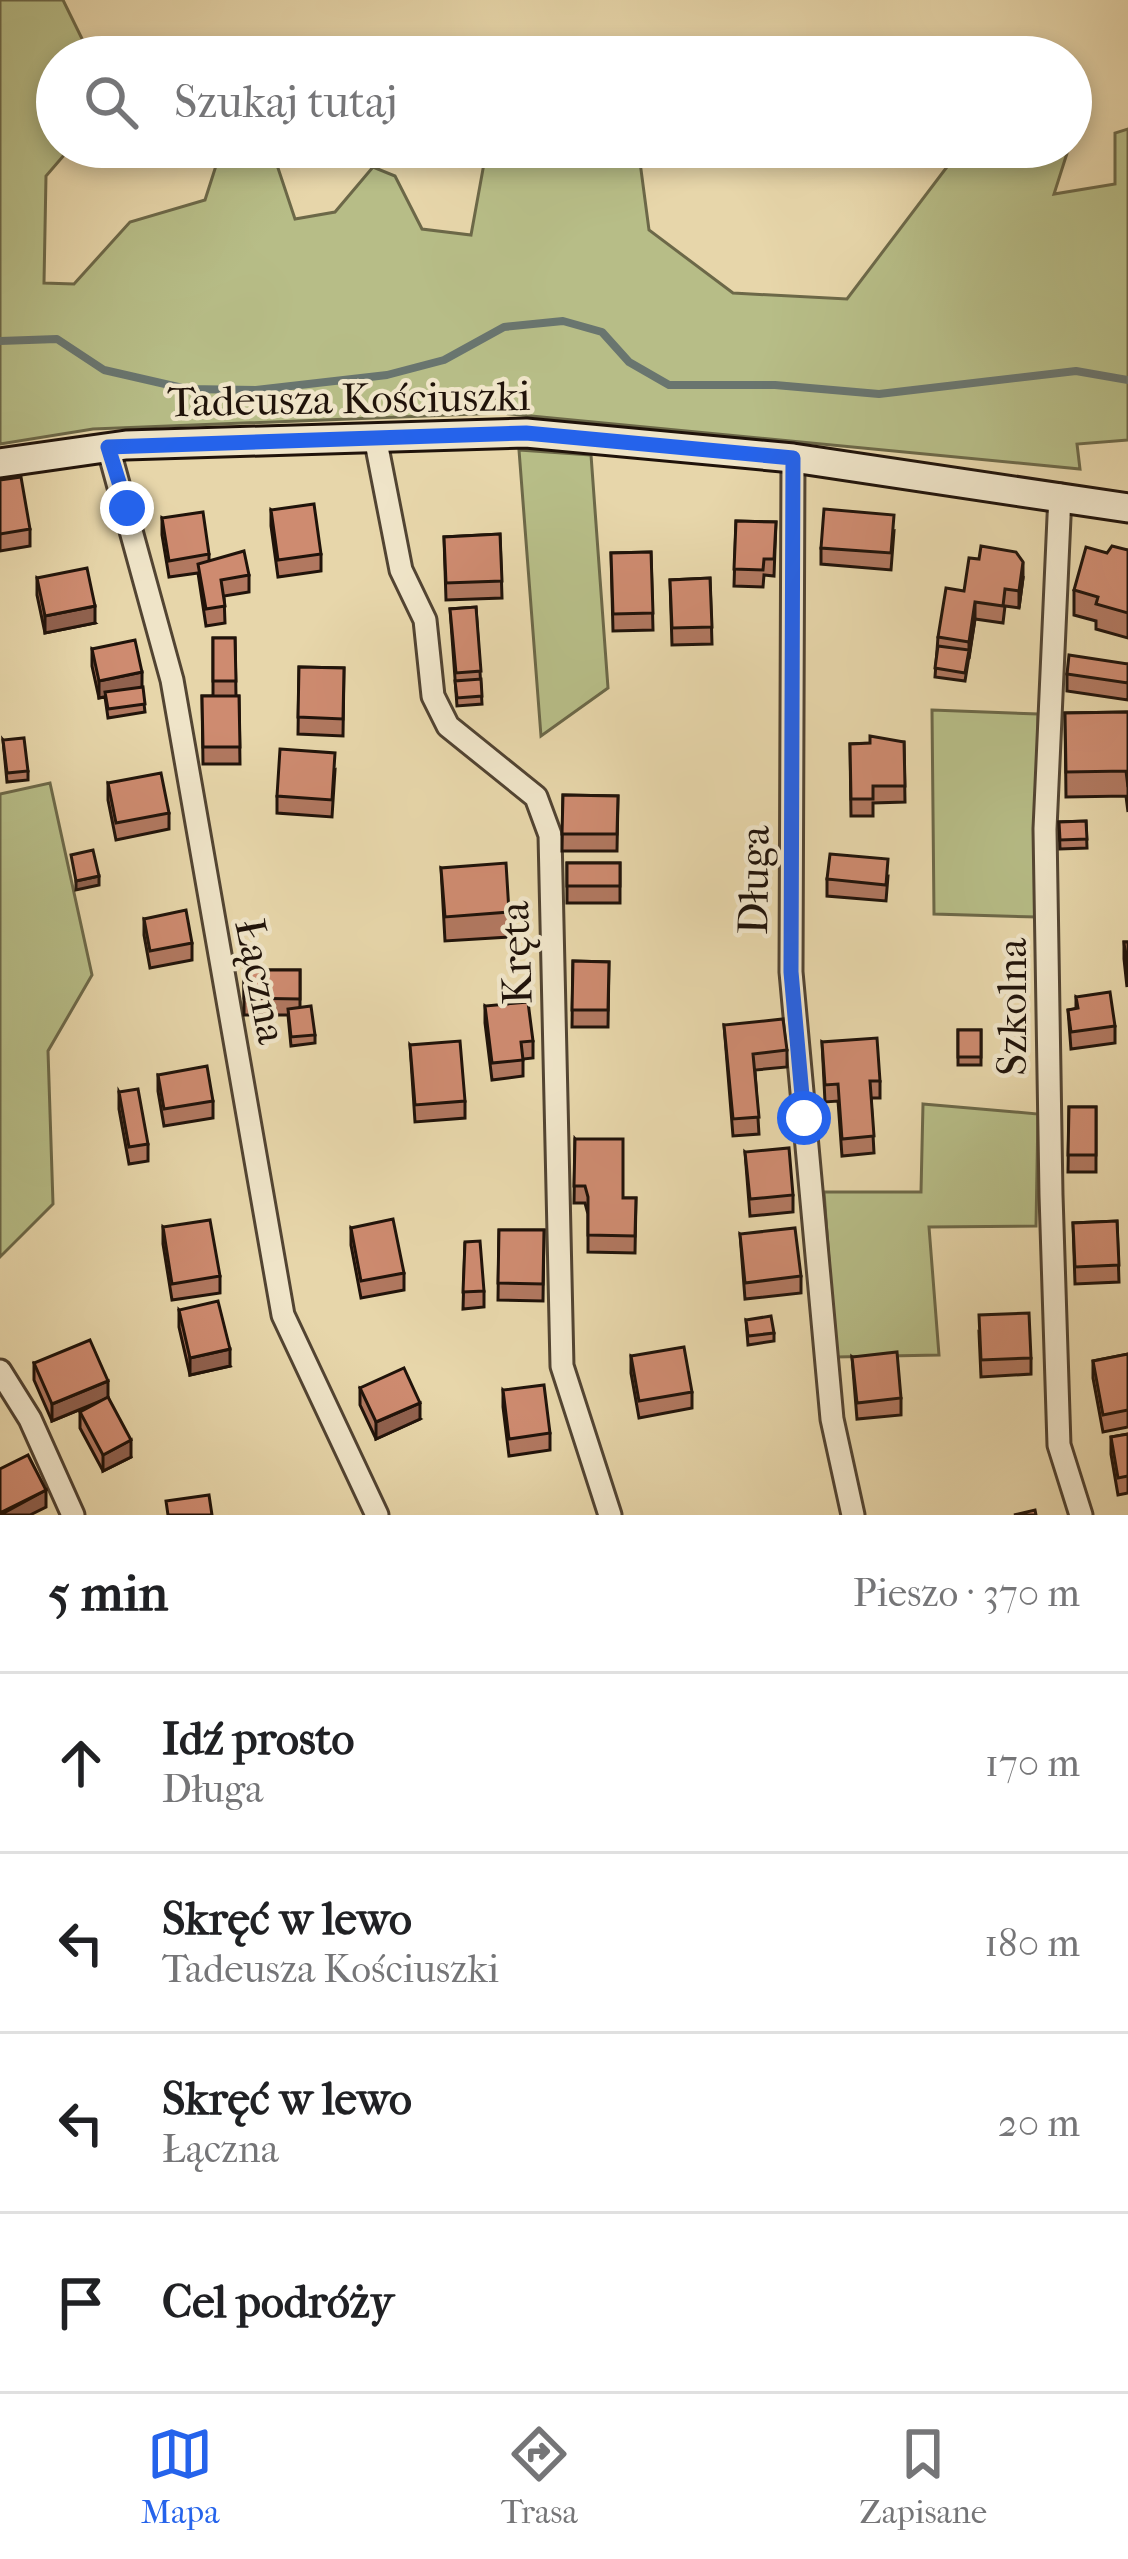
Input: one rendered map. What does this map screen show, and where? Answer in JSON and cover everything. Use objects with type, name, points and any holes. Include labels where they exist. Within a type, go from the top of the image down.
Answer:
[{"type":"street","name":"Tadeusza Kościuszki","points":[[0,463],[108,447],[526,433],[793,458],[1128,508]]},
{"type":"street","name":"Kręta","points":[[375,437],[401,570],[425,620],[433,696],[448,726],[536,797],[550,835],[562,1366],[610,1515]]},
{"type":"street","name":"Łączna","points":[[108,447],[172,680],[283,1315],[377,1515]]},
{"type":"street","name":"Długa","points":[[793,458],[791,972],[832,1419],[853,1515]]},
{"type":"street","name":"Szkolna","points":[[1060,495],[1046,829],[1051,1195],[1059,1445],[1081,1515]]},
{"type":"street","points":[[0,1371],[30,1419],[73,1515]]},
{"type":"green space","points":[[0,0],[63,0],[81,36],[36,36],[36,168],[53,168],[46,176],[44,283],[74,284],[130,222],[205,200],[215,168],[278,168],[295,219],[335,212],[375,168],[395,176],[422,229],[471,235],[483,168],[641,168],[649,230],[733,293],[847,299],[946,168],[1062,168],[1054,194],[1115,184],[1115,133],[1128,129],[1128,440],[1077,444],[1080,469],[501,413],[93,429],[0,444]]},
{"type":"green space","points":[[519,450],[591,455],[608,688],[541,736]]},
{"type":"green space","points":[[932,710],[1038,714],[1037,917],[934,914]]},
{"type":"green space","points":[[50,783],[92,975],[48,1051],[53,1204],[0,1257],[0,794]]},
{"type":"green space","points":[[923,1104],[1038,1114],[1036,1226],[929,1227],[939,1355],[836,1357],[824,1192],[921,1192]]},
{"type":"building","points":[[21,477],[30,529],[0,534],[0,480]]},
{"type":"building","points":[[314,504],[321,554],[278,560],[271,510]]},
{"type":"building","points":[[824,509],[894,515],[891,553],[821,548]]},
{"type":"building","points":[[203,512],[209,554],[169,561],[162,518]]},
{"type":"building","points":[[736,521],[776,522],[774,559],[764,559],[763,570],[734,569]]},
{"type":"building","points":[[500,534],[502,581],[446,583],[444,537]]},
{"type":"building","points":[[981,546],[1016,552],[1023,562],[1019,591],[1005,589],[1003,606],[975,602],[969,642],[938,637],[946,588],[964,591],[969,558],[979,559]]},
{"type":"building","points":[[1112,546],[1128,550],[1128,613],[1096,604],[1098,597],[1074,590],[1086,547],[1107,553]]},
{"type":"building","points":[[244,551],[249,575],[221,580],[225,606],[206,609],[198,564]]},
{"type":"building","points":[[651,552],[653,613],[613,614],[611,553]]},
{"type":"building","points":[[87,568],[95,606],[45,616],[37,578]]},
{"type":"building","points":[[710,578],[712,627],[672,628],[670,580]]},
{"type":"building","points":[[476,607],[481,671],[456,673],[450,609]]},
{"type":"building","points":[[213,638],[235,638],[236,681],[213,681]]},
{"type":"building","points":[[135,640],[142,672],[99,681],[92,649]]},
{"type":"building","points":[[938,646],[969,650],[965,673],[935,668]]},
{"type":"building","points":[[1069,655],[1128,664],[1128,683],[1067,674]]},
{"type":"building","points":[[299,667],[344,668],[343,719],[298,717]]},
{"type":"building","points":[[481,679],[482,696],[457,698],[455,681]]},
{"type":"building","points":[[143,687],[145,704],[108,709],[105,692]]},
{"type":"building","points":[[202,696],[239,696],[240,747],[203,747]]},
{"type":"building","points":[[1128,712],[1128,787],[1126,771],[1066,772],[1065,713]]},
{"type":"building","points":[[870,736],[904,742],[905,786],[873,786],[873,799],[851,799],[850,744],[870,743]]},
{"type":"building","points":[[24,738],[28,771],[7,773],[3,740]]},
{"type":"building","points":[[280,749],[335,753],[332,800],[277,796]]},
{"type":"building","points":[[161,773],[169,813],[116,823],[108,783]]},
{"type":"building","points":[[563,795],[618,796],[617,834],[562,834]]},
{"type":"building","points":[[1086,821],[1087,839],[1060,840],[1059,822]]},
{"type":"building","points":[[93,850],[99,876],[76,881],[71,855]]},
{"type":"building","points":[[830,854],[888,859],[886,885],[827,879]]},
{"type":"building","points":[[506,863],[509,912],[445,917],[441,868]]},
{"type":"building","points":[[567,863],[620,863],[620,886],[567,886]]},
{"type":"building","points":[[186,910],[192,943],[150,951],[144,919]]},
{"type":"building","points":[[573,961],[609,962],[608,1010],[572,1010]]},
{"type":"building","points":[[244,970],[300,970],[300,999],[244,998]]},
{"type":"building","points":[[1110,992],[1115,1026],[1071,1032],[1068,1010],[1078,1008],[1076,997]]},
{"type":"building","points":[[528,1002],[533,1041],[521,1042],[523,1060],[492,1063],[485,1006]]},
{"type":"building","points":[[311,1006],[315,1035],[291,1037],[288,1009]]},
{"type":"building","points":[[783,1019],[787,1050],[753,1054],[759,1117],[733,1119],[724,1025]]},
{"type":"building","points":[[958,1030],[981,1030],[981,1057],[958,1057]]},
{"type":"building","points":[[877,1038],[880,1081],[870,1081],[874,1136],[842,1139],[838,1084],[825,1085],[822,1042]]},
{"type":"building","points":[[460,1041],[465,1101],[415,1105],[410,1045]]},
{"type":"building","points":[[207,1066],[213,1101],[164,1109],[158,1075]]},
{"type":"building","points":[[138,1089],[148,1144],[129,1147],[119,1092]]},
{"type":"building","points":[[1069,1107],[1096,1107],[1096,1155],[1068,1155]]},
{"type":"building","points":[[575,1139],[623,1139],[623,1198],[636,1198],[635,1236],[588,1235],[585,1186],[574,1186]]},
{"type":"building","points":[[789,1148],[793,1195],[750,1199],[745,1152]]},
{"type":"building","points":[[393,1219],[404,1273],[361,1281],[351,1228]]},
{"type":"building","points":[[210,1220],[220,1276],[172,1284],[163,1227]]},
{"type":"building","points":[[1117,1221],[1119,1265],[1075,1267],[1073,1223]]},
{"type":"building","points":[[795,1228],[801,1276],[745,1283],[740,1234]]},
{"type":"building","points":[[499,1230],[544,1230],[543,1284],[498,1283]]},
{"type":"building","points":[[480,1241],[484,1291],[463,1292],[465,1242]]},
{"type":"building","points":[[218,1301],[230,1349],[190,1358],[179,1310]]},
{"type":"building","points":[[1029,1313],[1031,1358],[981,1360],[979,1315]]},
{"type":"building","points":[[771,1316],[774,1333],[748,1336],[746,1320]]},
{"type":"building","points":[[90,1340],[108,1381],[52,1404],[34,1363]]},
{"type":"building","points":[[684,1347],[692,1392],[639,1401],[631,1356]]},
{"type":"building","points":[[897,1352],[901,1398],[857,1403],[852,1357]]},
{"type":"building","points":[[1128,1354],[1128,1410],[1103,1415],[1093,1361]]},
{"type":"building","points":[[404,1368],[420,1403],[376,1422],[360,1388]]},
{"type":"building","points":[[544,1385],[550,1433],[509,1439],[503,1390]]},
{"type":"building","points":[[108,1397],[131,1440],[103,1455],[80,1412]]},
{"type":"building","points":[[1128,1434],[1128,1476],[1118,1478],[1111,1437]]},
{"type":"building","points":[[28,1455],[46,1490],[0,1513],[0,1469]]},
{"type":"building","points":[[209,1495],[212,1515],[168,1515],[166,1501]]},
{"type":"waterway","points":[[0,341],[57,339],[104,370],[187,389],[256,390],[387,375],[444,360],[504,327],[563,321],[602,332],[629,362],[669,385],[775,385],[879,394],[1076,371],[1128,380]]},
{"type":"route","points":[[127,508],[108,447],[526,433],[793,458],[791,972],[804,1118]]}]
